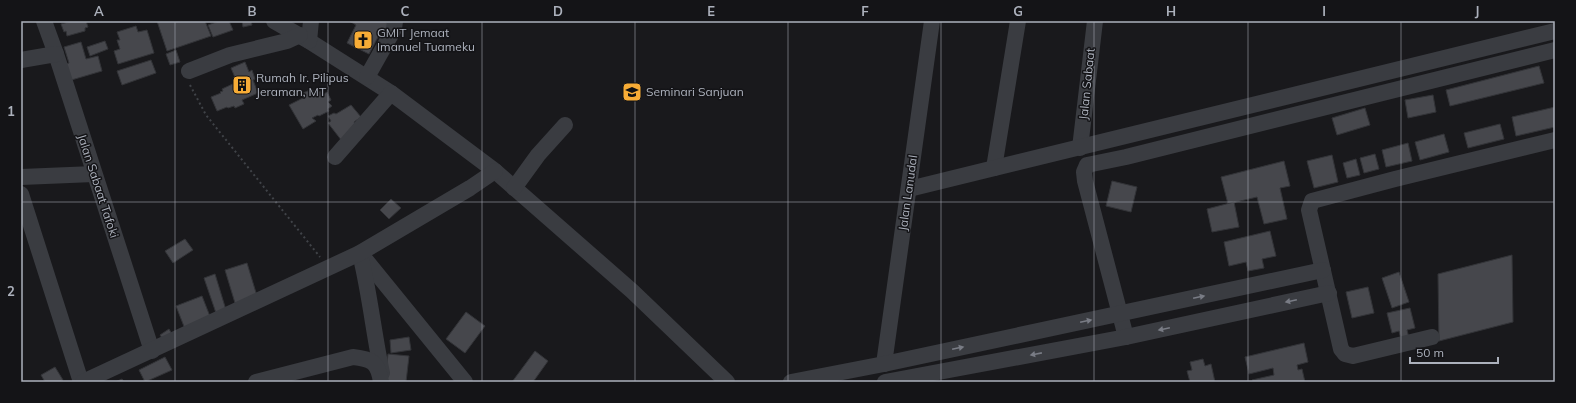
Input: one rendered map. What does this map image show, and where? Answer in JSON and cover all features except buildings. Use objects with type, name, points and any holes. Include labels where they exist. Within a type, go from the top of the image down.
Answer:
[{"type":"street","name":"Jalan Sabaat Tafoki","points":[[44,21],[152,351]]},
{"type":"street","points":[[274,21],[304,38],[391,93],[495,171],[632,291],[727,382]]},
{"type":"street","points":[[304,38],[311,21]]},
{"type":"street","points":[[367,77],[394,29],[395,21]]},
{"type":"street","name":"Jalan Lanudal","points":[[884,364],[932,21]]},
{"type":"street","points":[[994,168],[1018,21]]},
{"type":"street","name":"Jalan Sabaat","points":[[1080,148],[1095,21]]},
{"type":"street","points":[[909,189],[1555,31]]},
{"type":"street","points":[[189,71],[230,55],[304,38]]},
{"type":"street","points":[[1126,337],[1085,181],[1084,172],[1087,165],[1126,157],[1555,50]]},
{"type":"street","points":[[21,60],[56,54]]},
{"type":"street","points":[[335,157],[391,93]]},
{"type":"street","points":[[514,188],[538,155],[564,125]]},
{"type":"street","points":[[1432,337],[1353,356],[1345,354],[1341,349],[1309,210],[1312,201],[1555,140]]},
{"type":"street","points":[[21,194],[82,382],[152,351],[360,253],[470,188],[495,171]]},
{"type":"street","points":[[21,177],[94,174]]},
{"type":"street","points":[[360,253],[366,278],[383,382]]},
{"type":"street","points":[[360,253],[464,382]]},
{"type":"street","points":[[791,382],[884,364],[1323,270]]},
{"type":"street","points":[[885,382],[1126,337],[1329,293]]},
{"type":"street","points":[[256,382],[353,357],[371,360],[378,368],[383,382]]},
{"type":"street","points":[[916,357],[920,376]]},
{"type":"path","points":[[189,71],[186,79],[206,115],[328,267]]},
{"type":"place","name":"GMIT Jemaat Imanuel Tuameku","points":[[363,40]]},
{"type":"place","name":"Rumah Ir. Pilipus Jeraman, MT","points":[[242,85]]},
{"type":"place","name":"Seminari Sanjuan","points":[[632,92]]}]
